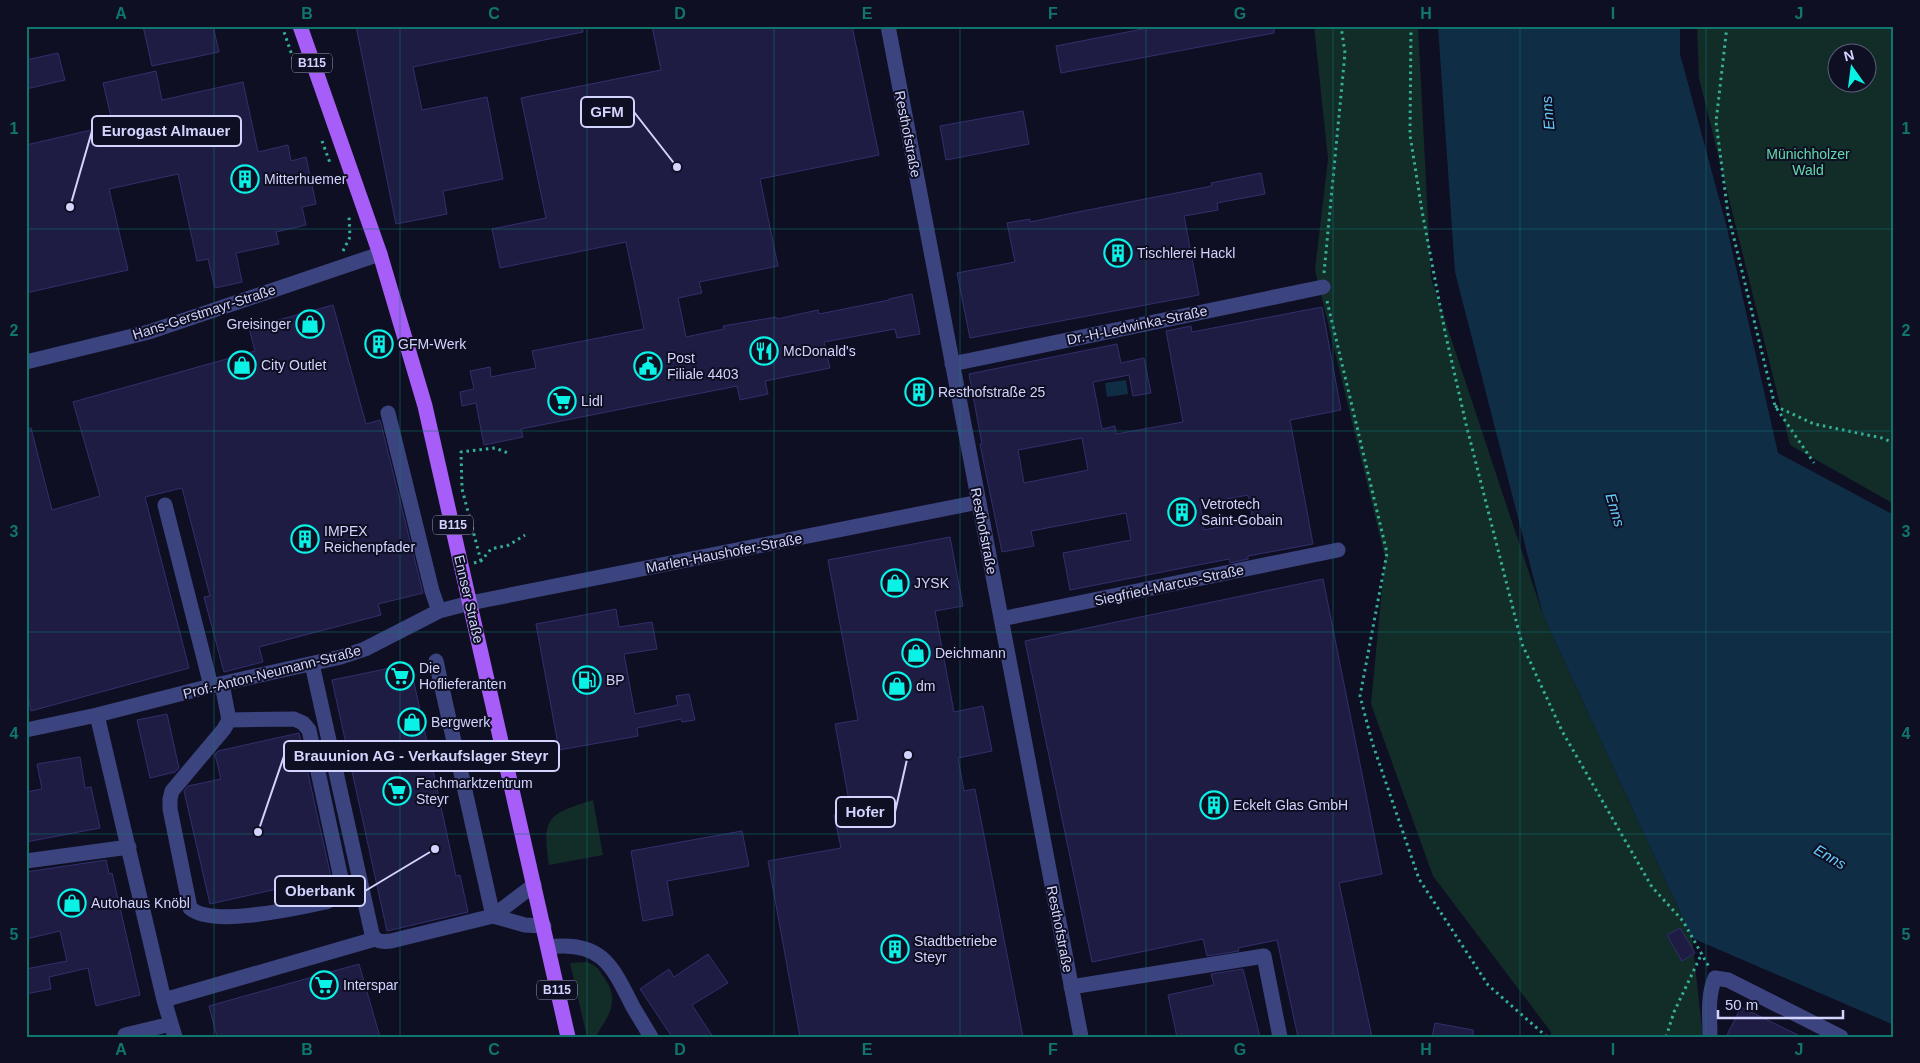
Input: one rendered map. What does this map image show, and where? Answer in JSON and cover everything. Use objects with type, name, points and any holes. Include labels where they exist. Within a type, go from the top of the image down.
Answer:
[{"type":"main road","name":"Ennser Straße","points":[[300,26],[380,254],[425,406],[568,1037]]},
{"type":"street","name":"Resthofstraße","points":[[888,26],[1081,1037]]},
{"type":"street","name":"Hans-Gerstmayr-Straße","points":[[26,362],[150,332],[380,254]]},
{"type":"street","name":"Dr.-H-Ledwinka-Straße","points":[[952,364],[1323,287]]},
{"type":"street","points":[[388,413],[432,591],[439,611]]},
{"type":"street","name":"Marlen-Haushofer-Straße","points":[[470,603],[979,502]]},
{"type":"street","points":[[164,505],[229,720],[224,729],[172,791],[170,799],[170,809],[190,908],[195,913],[215,917],[234,917],[326,902],[336,898],[341,892],[342,883],[310,730],[303,723],[294,720],[229,720]]},
{"type":"street","name":"Siegfried-Marcus-Straße","points":[[1001,620],[1338,550]]},
{"type":"street","name":"Prof.-Anton-Neumann-Straße","points":[[26,730],[97,715],[365,650],[439,611],[470,603]]},
{"type":"street","points":[[436,661],[494,916]]},
{"type":"street","points":[[312,664],[372,934],[375,940]]},
{"type":"street","points":[[97,715],[164,1000],[173,1030],[118,1036]]},
{"type":"street","points":[[26,861],[129,847]]},
{"type":"street","points":[[164,1000],[375,940],[382,942],[391,941],[494,916],[534,884]]},
{"type":"street","points":[[494,916],[525,926],[544,926]]},
{"type":"street","points":[[548,947],[573,945],[587,949],[607,962],[618,974],[651,1037]]},
{"type":"street","points":[[1071,987],[1264,956],[1280,1037]]},
{"type":"street","points":[[1710,1037],[1709,1001],[1715,978],[1728,980],[1841,1037]]},
{"type":"path","points":[[282,26],[298,73]]},
{"type":"path","points":[[1341,26],[1345,53],[1323,287],[1387,553],[1360,696],[1372,742],[1419,879],[1488,984],[1547,1037]]},
{"type":"path","points":[[1411,26],[1410,135],[1422,211],[1445,332],[1464,415],[1522,644],[1562,730],[1652,887],[1683,921],[1715,978]]},
{"type":"path","points":[[1727,26],[1716,122],[1728,214],[1775,406],[1814,463]]},
{"type":"path","points":[[320,135],[332,170]]},
{"type":"path","points":[[336,269],[334,259],[340,256],[350,237],[349,214]]},
{"type":"path","points":[[1775,406],[1814,424],[1882,438],[1894,443]]},
{"type":"path","points":[[481,561],[462,489],[461,452],[495,448],[508,453]]},
{"type":"path","points":[[462,568],[481,561],[491,549],[509,545],[525,535]]},
{"type":"path","points":[[1666,1037],[1674,1012],[1702,953]]},
{"type":"green space","points":[[1314,26],[1418,26],[1431,278],[1543,615],[1692,938],[1703,1037],[1551,1037],[1551,1032],[1433,876],[1371,704],[1385,557],[1315,270],[1328,159]]},
{"type":"green space","name":"Münichholzer Wald","points":[[1697,26],[1894,26],[1894,504],[1790,445],[1699,78]]},
{"type":"green space","points":[[593,800],[603,855],[549,865],[546,836],[552,819],[566,809]]},
{"type":"green space","points":[[585,962],[594,965],[598,969],[610,988],[612,999],[608,1017],[596,1037],[587,1037],[570,963]]},
{"type":"water","name":"Enns","points":[[1438,26],[1680,26],[1680,54],[1727,228],[1778,453],[1894,515],[1894,1025],[1692,938],[1543,615],[1455,272]]},
{"type":"water","points":[[1126,380],[1128,394],[1107,397],[1105,383]]},
{"type":"building","points":[[143,26],[213,26],[219,52],[152,66]]},
{"type":"building","points":[[356,26],[582,26],[583,32],[413,67],[422,110],[487,97],[503,179],[443,191],[447,214],[396,224]]},
{"type":"building","points":[[652,26],[852,26],[879,155],[760,179],[778,266],[699,282],[702,293],[678,298],[686,337],[724,329],[723,326],[776,317],[777,319],[818,310],[819,314],[912,294],[920,334],[897,338],[895,329],[824,342],[830,368],[765,381],[768,394],[740,400],[737,386],[521,429],[523,437],[484,445],[476,403],[462,406],[460,392],[474,389],[470,371],[490,367],[491,377],[536,368],[532,351],[644,329],[626,242],[500,268],[492,229],[546,218],[521,98],[661,70]]},
{"type":"building","points":[[1158,26],[1274,26],[1274,33],[1061,73],[1056,46]]},
{"type":"building","points":[[58,53],[65,80],[26,89],[26,60]]},
{"type":"building","name":"Mitterhuemer","points":[[156,71],[162,100],[243,82],[258,152],[288,145],[291,161],[306,157],[316,204],[302,207],[306,225],[276,232],[279,244],[236,253],[242,282],[215,288],[208,259],[197,261],[178,174],[109,189],[128,270],[26,293],[26,145],[113,125],[103,83]]},
{"type":"building","points":[[1023,111],[1029,144],[946,160],[940,126]]},
{"type":"building","name":"Tischlerei Hackl","points":[[1261,173],[1265,194],[1217,203],[1218,210],[1184,216],[1199,295],[970,338],[957,273],[1015,262],[1007,223],[1030,219],[1030,222],[1212,186],[1211,183]]},
{"type":"building","points":[[333,305],[366,424],[380,420],[423,593],[378,604],[381,615],[259,647],[263,662],[224,672],[204,597],[210,596],[182,488],[145,497],[189,668],[31,711],[26,689],[26,429],[31,428],[52,510],[100,496],[73,402],[255,351],[249,328]]},
{"type":"building","points":[[1322,307],[1341,410],[1290,420],[1313,544],[1248,556],[1248,559],[1230,563],[1229,559],[1070,590],[1063,553],[1131,540],[1126,513],[1031,531],[1034,546],[1002,552],[980,444],[982,444],[969,374],[1117,344],[1121,363],[1144,358],[1151,393],[1133,396],[1129,375],[1093,382],[1102,429],[1115,426],[1116,434],[1183,422],[1166,331],[1191,326],[1192,332]],"holes":[[[1082,438],[1088,470],[1024,483],[1018,450]],[[1248,495],[1253,520],[1204,530],[1200,504]]]},
{"type":"building","name":"Stadtbetriebe Steyr","points":[[950,537],[963,606],[935,611],[954,712],[983,706],[992,751],[958,758],[964,791],[975,789],[1023,1037],[800,1037],[768,861],[841,848],[834,815],[851,812],[835,724],[858,720],[828,560]]},
{"type":"building","name":"Eckelt Glas GmbH","points":[[1323,579],[1382,874],[1339,883],[1372,1037],[1298,1037],[1277,940],[1238,948],[1239,951],[1207,956],[1203,939],[1092,962],[1025,641]]},
{"type":"building","name":"BP","points":[[616,609],[619,627],[652,622],[657,649],[624,654],[635,714],[678,705],[676,696],[689,694],[695,720],[682,722],[681,719],[637,728],[638,736],[559,750],[536,624]]},
{"type":"building","name":"Fachmarktzentrum Steyr","points":[[410,664],[456,876],[460,875],[468,912],[387,931],[332,680]]},
{"type":"building","points":[[167,714],[179,768],[175,772],[150,778],[137,720]]},
{"type":"building","points":[[299,733],[331,877],[210,904],[184,791],[188,786],[221,779],[215,754],[218,751]]},
{"type":"building","points":[[80,757],[85,788],[91,787],[100,828],[26,842],[26,792],[42,789],[37,764]]},
{"type":"building","points":[[742,831],[749,866],[667,881],[673,915],[643,921],[631,851]]},
{"type":"building","name":"Autohaus Knöbl","points":[[106,860],[109,874],[112,873],[140,995],[96,1006],[88,968],[49,977],[51,989],[26,994],[26,969],[67,961],[60,931],[26,939],[26,872]]},
{"type":"building","points":[[1680,928],[1695,953],[1682,961],[1667,935]]},
{"type":"building","points":[[708,954],[728,983],[692,1005],[713,1037],[672,1037],[640,989],[669,969],[674,977]]},
{"type":"building","name":"Interspar","points":[[359,964],[380,1037],[217,1037],[209,1006]]},
{"type":"building","points":[[1243,969],[1260,1037],[1177,1037],[1168,995],[1214,985],[1211,974]]},
{"type":"building","points":[[1741,1007],[1802,1037],[1726,1037]]},
{"type":"building","points":[[1435,1023],[1473,1030],[1473,1037],[1432,1037]]},
{"type":"place","name":"GFM","points":[[677,167]]},
{"type":"place","name":"Mitterhuemer","points":[[245,179]]},
{"type":"place","name":"Eurogast Almauer","points":[[70,207]]},
{"type":"place","name":"Tischlerei Hackl","points":[[1118,253]]},
{"type":"place","name":"Greisinger","points":[[310,324]]},
{"type":"place","name":"GFM-Werk","points":[[379,344]]},
{"type":"place","name":"McDonald's","points":[[764,351]]},
{"type":"place","name":"City Outlet","points":[[242,365]]},
{"type":"place","name":"Post Filiale 4403","points":[[648,366]]},
{"type":"place","name":"Resthofstraße 25","points":[[919,392]]},
{"type":"place","name":"Lidl","points":[[562,401]]},
{"type":"place","name":"Vetrotech Saint-Gobain","points":[[1182,512]]},
{"type":"place","name":"IMPEX Reichenpfader","points":[[305,539]]},
{"type":"place","name":"JYSK","points":[[895,583]]},
{"type":"place","name":"Deichmann","points":[[916,653]]},
{"type":"place","name":"Die Hoflieferanten","points":[[400,676]]},
{"type":"place","name":"BP","points":[[587,680]]},
{"type":"place","name":"dm","points":[[897,686]]},
{"type":"place","name":"Bergwerk","points":[[412,722]]},
{"type":"place","name":"Hofer","points":[[908,755]]},
{"type":"place","name":"Fachmarktzentrum Steyr","points":[[397,791]]},
{"type":"place","name":"Eckelt Glas GmbH","points":[[1214,805]]},
{"type":"place","name":"Brauunion AG - Verkaufslager Steyr","points":[[258,832]]},
{"type":"place","name":"Oberbank","points":[[435,849]]},
{"type":"place","name":"Autohaus Knöbl","points":[[72,903]]},
{"type":"place","name":"Stadtbetriebe Steyr","points":[[895,949]]},
{"type":"place","name":"Interspar","points":[[324,985]]}]
